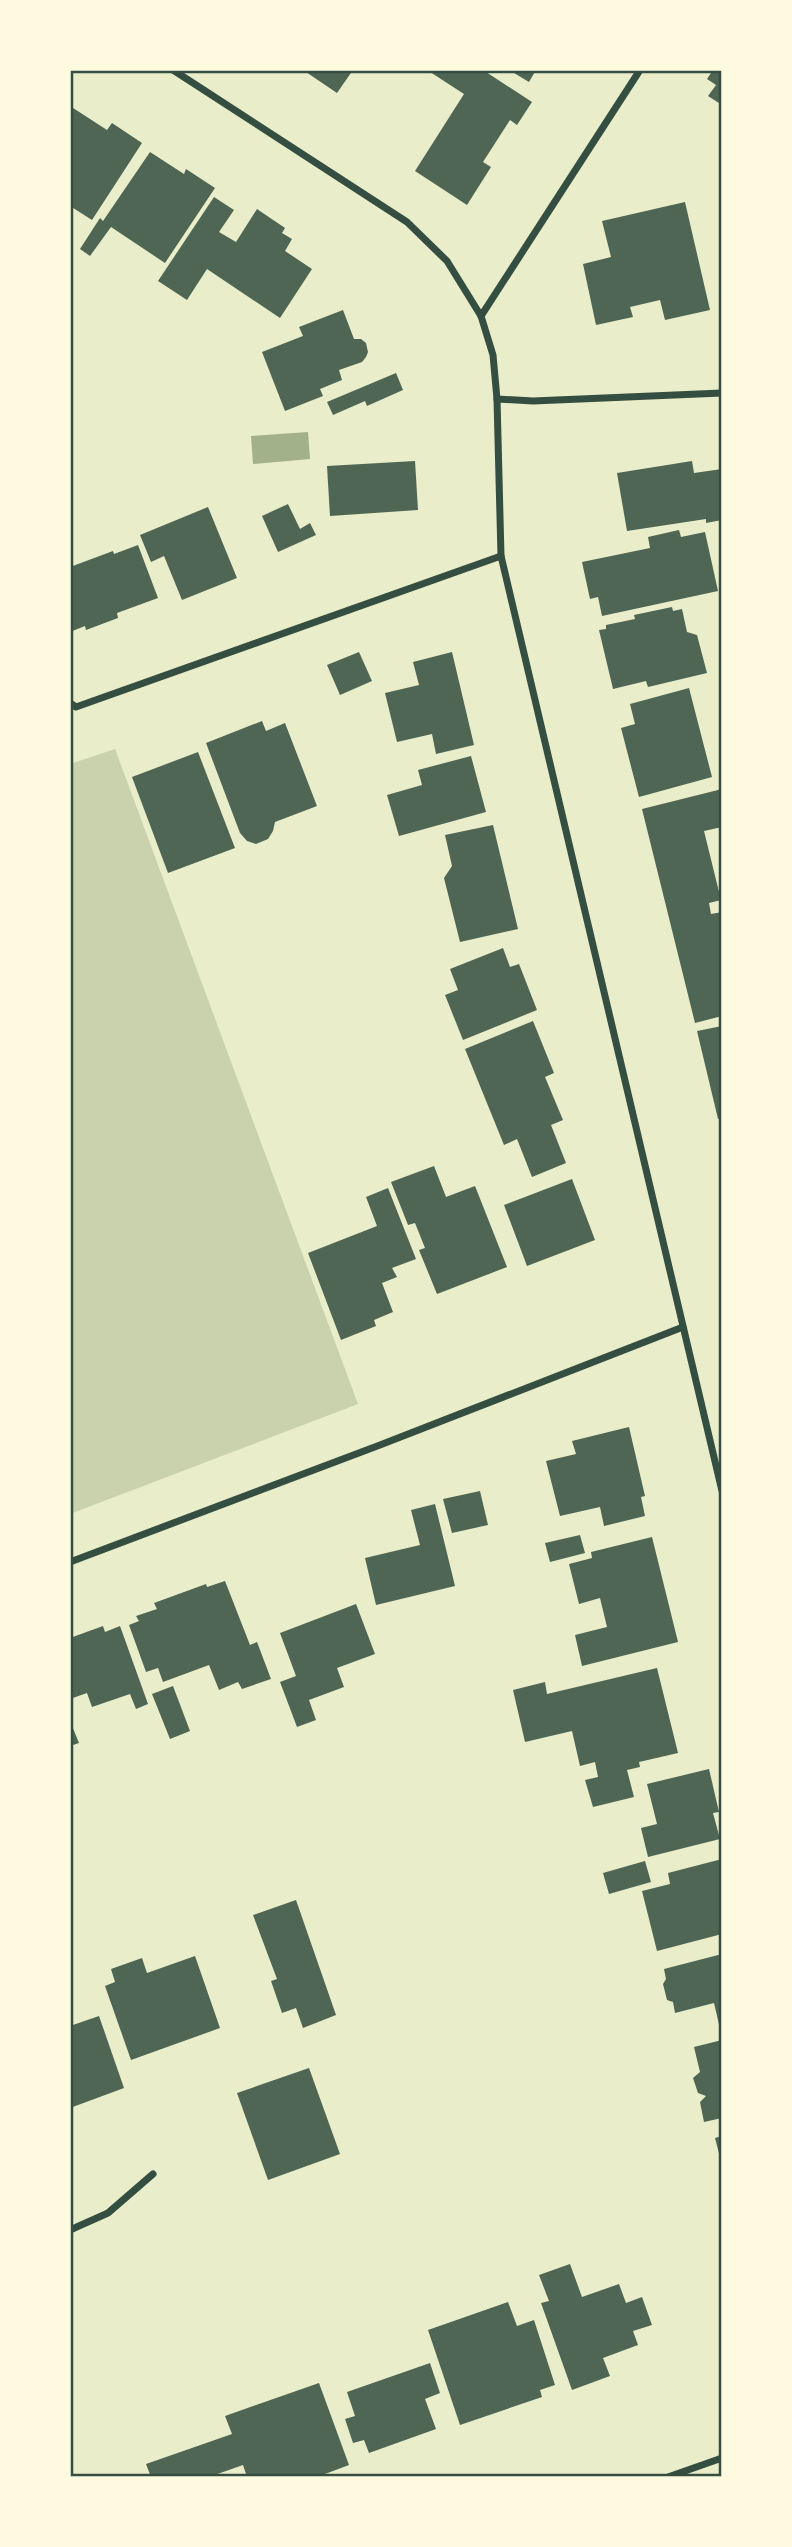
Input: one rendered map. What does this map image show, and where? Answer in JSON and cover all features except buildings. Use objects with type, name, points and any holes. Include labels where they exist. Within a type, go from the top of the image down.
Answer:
[{"type":"street","points":[[173,70],[407,222],[447,261],[481,316],[493,355],[497,399],[501,556],[722,1491]]},
{"type":"street","points":[[481,316],[640,70]]},
{"type":"street","points":[[497,399],[533,401],[722,393]]},
{"type":"street","points":[[70,703],[76,707],[501,556]]},
{"type":"street","points":[[70,1562],[380,1445],[682,1326]]},
{"type":"street","points":[[70,2230],[108,2213],[153,2174]]},
{"type":"street","points":[[668,2477],[722,2459]]},
{"type":"shaded area","points":[[308,432],[310,459],[253,464],[251,436]]},
{"type":"shaded area","points":[[115,749],[358,1404],[70,1514],[70,764]]}]
